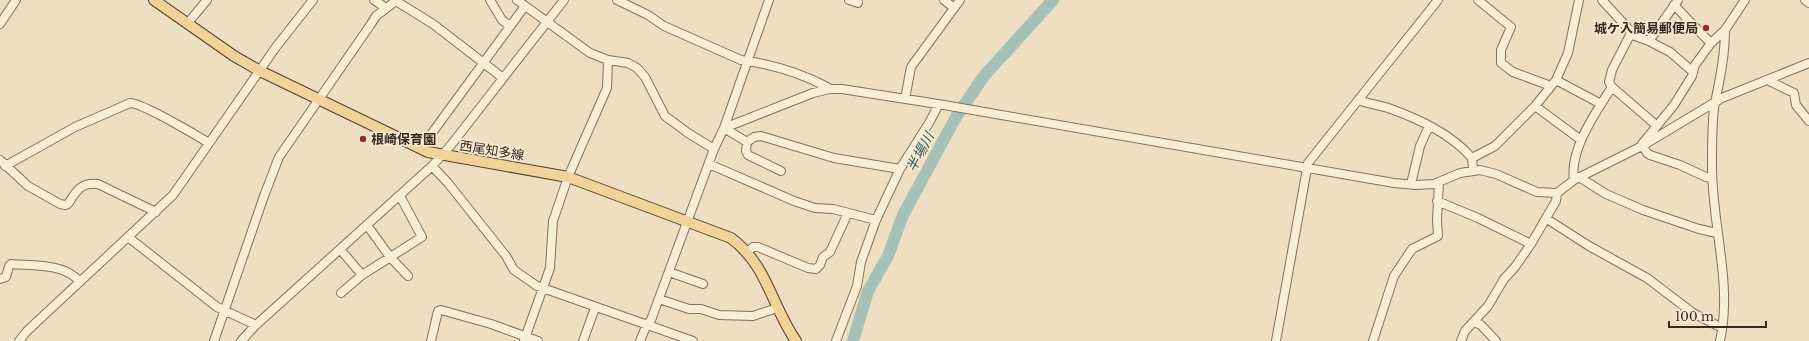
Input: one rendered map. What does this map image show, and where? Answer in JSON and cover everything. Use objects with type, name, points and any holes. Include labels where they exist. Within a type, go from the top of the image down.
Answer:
[{"type":"main road","name":"西尾知多線","points":[[154,0],[234,56],[260,71],[428,152],[568,177],[731,238],[747,252],[759,267],[777,308],[796,341]]},
{"type":"street","points":[[0,24],[16,0]]},
{"type":"street","points":[[187,24],[207,0]]},
{"type":"street","points":[[19,341],[173,195],[260,71],[313,0]]},
{"type":"street","points":[[374,0],[386,8]]},
{"type":"street","points":[[214,341],[275,166],[286,146],[371,24],[386,8],[396,0],[433,24],[503,78]]},
{"type":"street","points":[[490,0],[502,20],[510,26]]},
{"type":"street","points":[[518,0],[548,21],[576,44],[596,56],[608,60],[628,63],[637,68],[645,77],[665,116],[688,133],[714,149]]},
{"type":"street","points":[[241,341],[256,325],[432,166],[564,0]]},
{"type":"street","points":[[617,0],[648,14],[664,26],[741,60],[805,76],[830,89]]},
{"type":"street","points":[[640,341],[647,324],[651,320],[714,149],[724,128],[769,0]]},
{"type":"street","points":[[849,0],[858,3]]},
{"type":"street","points":[[944,0],[954,8]]},
{"type":"street","points":[[905,99],[911,67],[960,0]]},
{"type":"street","points":[[1276,341],[1307,169],[1312,159],[1438,0]]},
{"type":"street","points":[[1478,0],[1511,26],[1501,50],[1500,59],[1503,66],[1513,72],[1551,86]]},
{"type":"street","points":[[1472,158],[1495,146],[1534,106],[1556,80],[1568,53],[1579,0]]},
{"type":"street","points":[[1602,0],[1638,38],[1649,41],[1670,52],[1692,71]]},
{"type":"street","points":[[1642,146],[1643,141],[1674,105],[1692,76],[1692,71],[1695,65],[1711,43],[1725,30],[1745,0]]},
{"type":"street","points":[[1805,0],[1809,3]]},
{"type":"street","points":[[1649,41],[1659,29],[1676,3],[1697,31],[1711,43]]},
{"type":"street","points":[[421,148],[525,6]]},
{"type":"street","points":[[1720,341],[1722,328],[1723,280],[1712,178],[1714,109],[1725,30]]},
{"type":"street","points":[[1632,33],[1612,70],[1609,82],[1612,87],[1656,125]]},
{"type":"street","points":[[525,339],[550,268],[553,221],[568,177],[607,88],[608,60]]},
{"type":"street","points":[[724,128],[813,93],[830,89],[850,90],[1307,169],[1411,184],[1439,182],[1460,172],[1473,170],[1487,171],[1535,191],[1557,193],[1576,179],[1642,146],[1716,102],[1767,80],[1808,65]]},
{"type":"street","points":[[1556,80],[1601,104]]},
{"type":"street","points":[[1767,80],[1794,93],[1796,105],[1809,121]]},
{"type":"street","points":[[1612,87],[1589,122],[1581,140],[1573,172],[1576,179],[1637,208],[1699,229],[1717,233]]},
{"type":"street","points":[[1358,100],[1391,109],[1429,126],[1460,145],[1472,158],[1473,170]]},
{"type":"street","points":[[156,212],[98,184],[91,183],[80,187],[68,204],[62,205],[28,186],[3,163],[74,127],[130,103],[134,103],[149,110],[209,143]]},
{"type":"street","points":[[836,341],[857,286],[861,262],[876,220],[900,169],[942,105]]},
{"type":"street","points":[[1534,106],[1581,140]]},
{"type":"street","points":[[1411,184],[1417,156],[1429,126]]},
{"type":"street","points":[[724,128],[747,142]]},
{"type":"street","points":[[781,171],[748,155],[746,151],[747,142],[754,137],[761,136],[834,158],[900,169]]},
{"type":"street","points":[[1642,146],[1650,155],[1712,178]]},
{"type":"street","points":[[709,164],[794,201],[815,208],[834,209],[876,220]]},
{"type":"street","points":[[432,166],[448,183],[506,256],[514,270],[542,288],[595,308],[647,324],[693,341]]},
{"type":"street","points":[[1373,341],[1394,276],[1412,249],[1438,236],[1437,201],[1439,182]]},
{"type":"street","points":[[1461,341],[1466,331],[1488,306],[1504,279],[1531,244],[1547,219],[1556,201],[1557,193]]},
{"type":"street","points":[[341,293],[362,275],[422,237],[400,196]]},
{"type":"street","points":[[1437,201],[1478,218],[1531,244]]},
{"type":"street","points":[[747,252],[753,247],[758,247],[808,268],[816,269],[820,265],[823,257],[830,252],[848,213]]},
{"type":"street","points":[[1547,219],[1589,246],[1647,278],[1693,313],[1722,328]]},
{"type":"street","points":[[367,225],[390,257],[408,276]]},
{"type":"street","points":[[128,237],[217,308],[256,325]]},
{"type":"street","points":[[340,250],[362,275]]},
{"type":"street","points":[[0,279],[6,277],[8,266],[11,264],[48,266],[64,270],[74,275],[80,282]]},
{"type":"street","points":[[669,272],[703,284]]},
{"type":"street","points":[[659,299],[689,309],[698,308],[719,315],[753,316],[777,308]]},
{"type":"street","points":[[583,341],[595,308]]},
{"type":"street","points":[[431,341],[438,312],[441,310],[491,324],[525,339],[538,341]]},
{"type":"street","points":[[1474,322],[1481,325],[1496,341]]},
{"type":"waterway","name":"半場川","points":[[853,341],[868,291],[888,256],[903,215],[956,117],[984,76],[1053,0]]},
{"type":"place","name":"城ケ入簡易郵便局","points":[[1706,28]]},
{"type":"place","name":"根崎保育園","points":[[363,139]]}]
